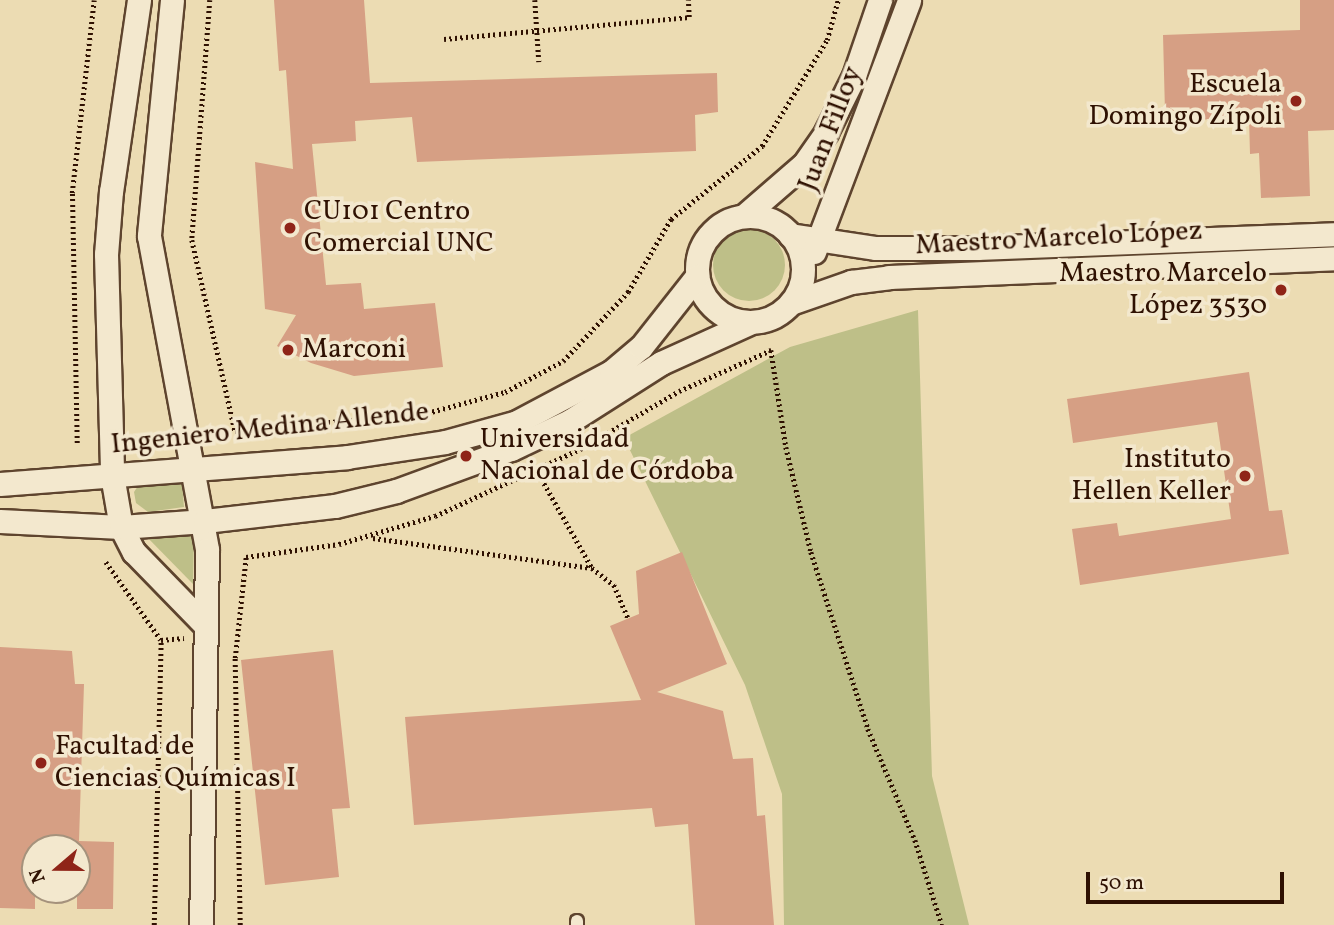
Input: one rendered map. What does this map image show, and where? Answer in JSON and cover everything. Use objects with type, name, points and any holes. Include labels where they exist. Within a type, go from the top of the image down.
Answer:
[{"type":"street","points":[[139,0],[111,191],[106,254],[112,475],[121,527],[134,552],[206,626]]},
{"type":"street","points":[[173,0],[149,236],[205,521],[201,925]]},
{"type":"street","name":"Juan Filloy","points":[[744,216],[804,164],[826,132],[854,76],[880,0]]},
{"type":"street","name":"Juan Filloy","points":[[802,277],[820,241],[909,0]]},
{"type":"street","points":[[744,216],[769,220],[790,235],[801,255],[802,277],[791,303],[773,317],[749,323],[721,314],[701,290],[697,276],[697,262],[708,236],[731,220],[744,216]]},
{"type":"street","name":"Maestro Marcelo López","points":[[790,235],[876,248],[977,248],[1334,234]]},
{"type":"street","name":"Maestro Marcelo López","points":[[791,303],[851,282],[889,277],[1334,258]]},
{"type":"street","name":"Ingeniero Medina Allende","points":[[0,521],[121,527],[205,521],[362,500],[465,470],[611,372],[641,347],[697,276]]},
{"type":"street","name":"Ingeniero Medina Allende","points":[[0,484],[195,470],[406,450],[521,432],[570,421],[661,363],[749,323]]},
{"type":"path","points":[[77,443],[72,193],[94,0]]},
{"type":"path","points":[[211,0],[192,240],[235,431],[427,414],[505,392],[563,361],[628,292],[671,219],[762,146],[827,40],[838,0]]},
{"type":"path","points":[[535,0],[539,62]]},
{"type":"path","points":[[444,39],[690,17],[688,0]]},
{"type":"path","points":[[771,350],[786,447],[810,552],[868,729],[915,840],[942,925]]},
{"type":"path","points":[[505,392],[521,432],[592,568],[614,585],[628,618]]},
{"type":"path","points":[[369,537],[592,568]]},
{"type":"path","points":[[240,925],[235,657],[246,557]]},
{"type":"path","points":[[154,925],[161,640]]},
{"type":"green space","points":[[749,229],[769,235],[779,245],[785,265],[779,285],[769,295],[749,301],[729,295],[719,285],[713,265],[719,245],[729,235]]},
{"type":"green space","points":[[918,310],[932,776],[969,925],[784,925],[782,794],[745,685],[624,438],[790,347]]},
{"type":"green space","points":[[155,480],[182,483],[184,507],[148,512],[136,503],[134,492],[140,483]]},
{"type":"green space","points":[[142,532],[194,532],[193,584]]},
{"type":"building","points":[[274,0],[364,0],[370,83],[717,73],[718,112],[695,115],[696,151],[417,162],[412,117],[355,121],[356,141],[312,144],[326,285],[361,283],[364,309],[435,303],[443,367],[354,376],[311,363],[277,346],[296,315],[265,309],[255,162],[293,169],[286,70],[279,71]]},
{"type":"building","name":"Escuela Domingo Zípoli","points":[[1300,0],[1334,0],[1334,130],[1308,131],[1310,196],[1261,198],[1259,153],[1250,154],[1249,118],[1187,120],[1186,110],[1165,112],[1163,35],[1300,30]]},
{"type":"building","name":"Instituto Hellen Keller","points":[[1249,372],[1269,511],[1282,510],[1289,554],[1080,585],[1072,529],[1117,523],[1119,536],[1231,519],[1217,422],[1073,443],[1067,399]]},
{"type":"building","points":[[682,552],[727,664],[657,692],[723,711],[733,759],[753,758],[757,816],[765,815],[774,925],[695,925],[688,824],[655,827],[652,808],[414,825],[405,717],[641,700],[610,626],[639,614],[636,571]]},
{"type":"building","name":"Facultad de Ciencias Químicas I","points":[[0,647],[72,651],[75,684],[84,684],[79,834],[21,834],[21,904],[35,904],[35,909],[0,908]]},
{"type":"building","points":[[333,650],[350,808],[332,809],[339,877],[265,885],[241,660]]},
{"type":"building","name":"Facultad de Ciencias Químicas I","points":[[91,841],[114,842],[113,909],[77,909],[77,904],[91,904]]},
{"type":"place","name":"Escuela Domingo Zípoli","points":[[1296,101]]},
{"type":"place","name":"CU101 Centro Comercial UNC","points":[[290,228]]},
{"type":"place","name":"Maestro Marcelo López 3530","points":[[1281,290]]},
{"type":"place","name":"Marconi","points":[[288,350]]},
{"type":"place","name":"Universidad Nacional de Córdoba","points":[[466,456]]},
{"type":"place","name":"Instituto Hellen Keller","points":[[1245,476]]},
{"type":"place","name":"Facultad de Ciencias Químicas I","points":[[41,763]]}]
